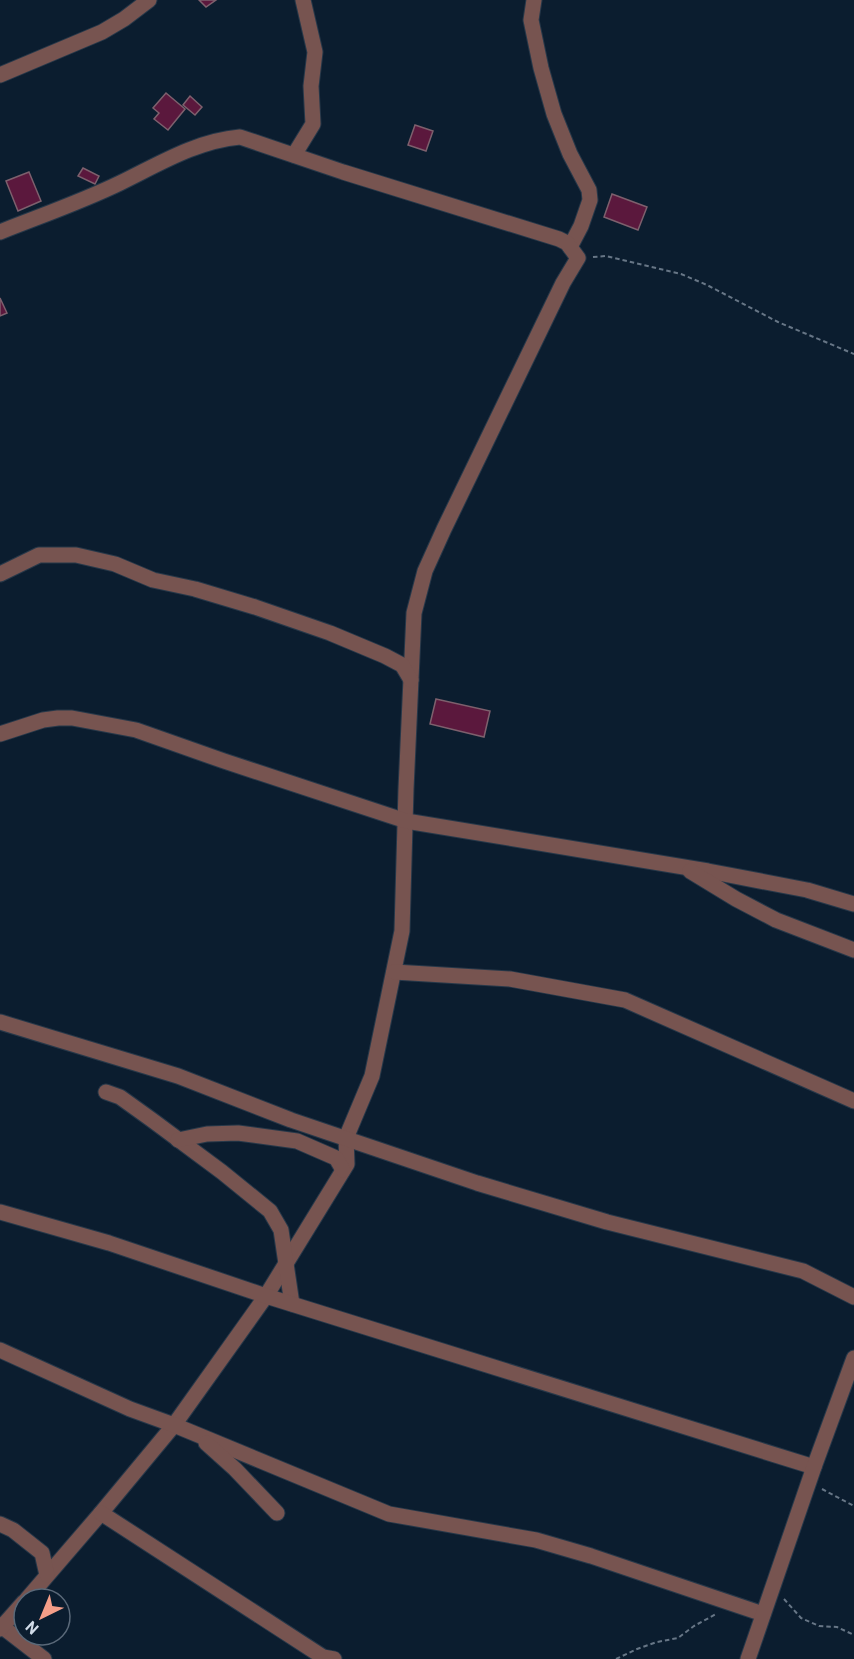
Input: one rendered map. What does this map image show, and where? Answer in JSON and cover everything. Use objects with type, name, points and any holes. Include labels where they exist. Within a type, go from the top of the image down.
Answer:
[{"type":"street","points":[[0,75],[102,32],[124,19],[148,0]]},
{"type":"street","points":[[294,155],[313,124],[311,86],[315,52],[303,0]]},
{"type":"street","points":[[36,1587],[174,1425],[266,1296],[347,1164],[346,1138],[372,1076],[402,931],[414,613],[425,571],[563,283],[590,200],[590,190],[570,154],[554,114],[544,80],[531,20],[534,0]]},
{"type":"street","points":[[0,232],[119,184],[159,163],[198,147],[223,139],[240,137],[343,172],[549,236],[567,243],[574,253]]},
{"type":"street","points":[[0,574],[39,555],[76,555],[115,564],[153,579],[255,606],[330,633],[402,665],[411,680]]},
{"type":"street","points":[[0,734],[43,720],[58,718],[72,718],[136,730],[406,821],[682,866],[807,890],[854,904]]},
{"type":"street","points":[[682,866],[776,920],[854,950]]},
{"type":"street","points":[[394,972],[510,979],[625,1000],[854,1101]]},
{"type":"street","points":[[0,1022],[178,1076],[291,1120],[477,1183],[607,1222],[803,1271],[854,1297]]},
{"type":"street","points":[[106,1092],[120,1097],[222,1172],[270,1211],[281,1230],[292,1304]]},
{"type":"street","points":[[178,1140],[207,1134],[238,1133],[297,1141],[336,1158],[343,1170]]},
{"type":"street","points":[[0,1212],[109,1243],[811,1474]]},
{"type":"street","points":[[0,1350],[130,1409],[389,1514],[536,1540],[591,1556],[763,1614]]},
{"type":"street","points":[[748,1659],[811,1474],[854,1358]]},
{"type":"street","points":[[197,1435],[235,1469],[278,1513]]},
{"type":"street","points":[[101,1513],[323,1657],[334,1659]]},
{"type":"street","points":[[0,1524],[13,1530],[42,1552],[47,1575]]},
{"type":"street","points":[[12,1615],[1,1627],[44,1659]]},
{"type":"path","points":[[574,253],[606,256],[681,274],[778,322],[854,354]]},
{"type":"path","points":[[811,1474],[854,1506]]},
{"type":"path","points":[[773,1585],[801,1618],[819,1626],[837,1627],[854,1635]]},
{"type":"path","points":[[616,1659],[657,1642],[678,1638],[694,1626],[736,1604]]},
{"type":"building","points":[[199,0],[216,0],[206,7]]},
{"type":"building","points":[[166,93],[185,109],[168,130],[154,119],[159,113],[153,108]]},
{"type":"building","points":[[190,96],[202,107],[195,115],[183,105]]},
{"type":"building","points":[[415,125],[433,131],[426,151],[408,145]]},
{"type":"building","points":[[83,168],[99,176],[95,184],[78,176]]},
{"type":"building","points":[[29,172],[41,201],[18,211],[6,181]]},
{"type":"building","points":[[612,194],[647,207],[638,230],[604,217]]},
{"type":"building","points":[[0,298],[7,313],[0,316]]},
{"type":"building","points":[[436,699],[490,711],[484,737],[430,724]]}]
